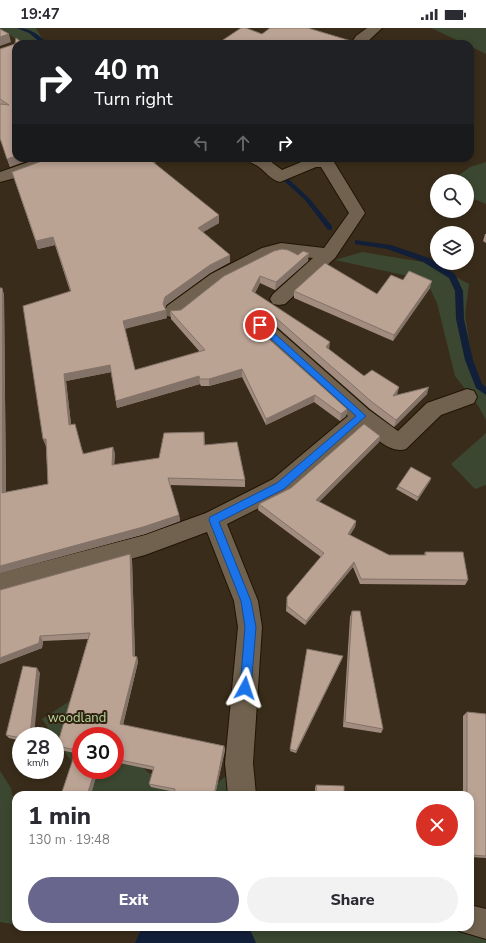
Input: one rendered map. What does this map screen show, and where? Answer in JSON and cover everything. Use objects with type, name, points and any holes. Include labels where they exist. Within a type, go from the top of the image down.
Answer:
[{"type":"street","points":[[360,40],[375,28]]},
{"type":"street","points":[[0,177],[13,174],[44,162]]},
{"type":"street","points":[[262,162],[280,177],[314,162]]},
{"type":"street","points":[[279,300],[329,254],[357,213],[327,162]]},
{"type":"street","points":[[174,311],[217,278],[268,252],[281,249],[329,254]]},
{"type":"street","points":[[260,325],[362,416],[399,443],[434,409],[467,397]]},
{"type":"street","points":[[0,584],[145,545],[214,520],[281,486],[362,416]]},
{"type":"street","points":[[214,520],[246,601],[250,627],[239,763],[242,791]]},
{"type":"street","points":[[474,921],[486,924]]},
{"type":"green space","points":[[0,28],[36,28],[43,40],[17,40],[0,30]]},
{"type":"green space","points":[[431,28],[486,28],[486,54],[474,48],[474,40],[456,40]]},
{"type":"green space","points":[[486,162],[486,204],[474,199],[474,174],[460,174],[470,167]]},
{"type":"green space","points":[[362,252],[429,263],[430,270],[442,270],[469,284],[465,315],[476,385],[486,390],[486,420],[477,404],[455,376],[437,303],[426,280],[335,260]]},
{"type":"green space","points":[[486,433],[486,485],[475,489],[451,464]]},
{"type":"green space","name":"woodland","points":[[73,699],[120,704],[124,727],[72,727],[72,763],[64,751],[64,727],[48,727],[42,719]]},
{"type":"green space","name":"woodland","points":[[124,730],[128,755],[150,774],[192,754],[217,783],[235,769],[233,791],[77,791],[76,779],[124,779]]},
{"type":"green space","points":[[0,771],[11,788],[12,793],[12,924],[0,922]]},
{"type":"green space","points":[[474,928],[486,931],[486,943],[240,943],[204,933],[150,931],[474,931]]},
{"type":"building","points":[[241,28],[246,28],[262,34],[270,28],[308,28],[348,40],[223,40]]},
{"type":"building","points":[[0,29],[9,34],[0,37]]},
{"type":"building","points":[[12,45],[12,157],[7,159],[0,138],[0,104],[9,105],[0,99],[0,49]]},
{"type":"building","points":[[39,162],[153,162],[219,215],[198,228],[230,255],[210,265],[165,297],[163,304],[166,310],[123,321],[135,370],[205,350],[170,311],[181,310],[224,276],[274,251],[282,249],[298,255],[303,251],[309,253],[276,282],[260,276],[252,291],[330,342],[326,347],[364,376],[372,370],[399,387],[393,396],[429,387],[396,420],[372,402],[268,311],[261,309],[252,312],[250,318],[252,324],[347,409],[341,414],[315,395],[266,419],[242,369],[209,379],[200,379],[199,376],[116,401],[110,365],[64,374],[69,425],[75,424],[83,454],[113,447],[112,465],[159,458],[164,433],[204,432],[204,445],[237,442],[245,480],[168,478],[179,515],[143,527],[0,566],[0,288],[2,288],[2,493],[48,484],[46,439],[43,439],[23,306],[71,291],[53,237],[36,241],[12,172]]},
{"type":"building","points":[[325,263],[377,294],[391,275],[403,280],[409,271],[432,281],[394,335],[294,291]]},
{"type":"building","points":[[364,424],[380,436],[316,500],[356,521],[348,534],[389,555],[426,555],[425,552],[463,552],[468,580],[361,579],[354,562],[306,621],[287,606],[287,597],[324,553],[259,504],[291,488]]},
{"type":"building","points":[[411,467],[431,478],[418,497],[398,486]]},
{"type":"building","points":[[130,554],[133,656],[137,657],[120,724],[224,746],[215,791],[175,791],[175,789],[149,784],[154,767],[124,761],[124,727],[72,727],[72,749],[64,747],[64,727],[63,727],[90,633],[40,636],[39,643],[0,658],[0,590]]},
{"type":"building","points":[[352,611],[360,611],[383,729],[345,722]]},
{"type":"building","points":[[307,649],[343,656],[296,751],[290,749]]},
{"type":"building","points":[[23,666],[37,668],[31,727],[12,727],[12,736],[6,735]]},
{"type":"building","points":[[467,712],[486,714],[486,856],[474,855],[474,791],[467,791]]},
{"type":"building","points":[[72,762],[72,779],[92,779],[88,791],[62,791]]},
{"type":"building","points":[[316,785],[344,786],[344,791],[317,791]]},
{"type":"waterway","points":[[20,28],[31,32],[40,40]]},
{"type":"waterway","points":[[266,162],[307,199],[330,228]]},
{"type":"waterway","points":[[357,242],[388,247],[426,260],[452,276],[459,291],[460,319],[469,360],[479,386],[486,392]]},
{"type":"waterway","points":[[172,943],[213,941],[219,943]]},
{"type":"route","points":[[245,688],[250,627],[246,601],[214,520],[281,486],[362,416],[260,325]]}]
